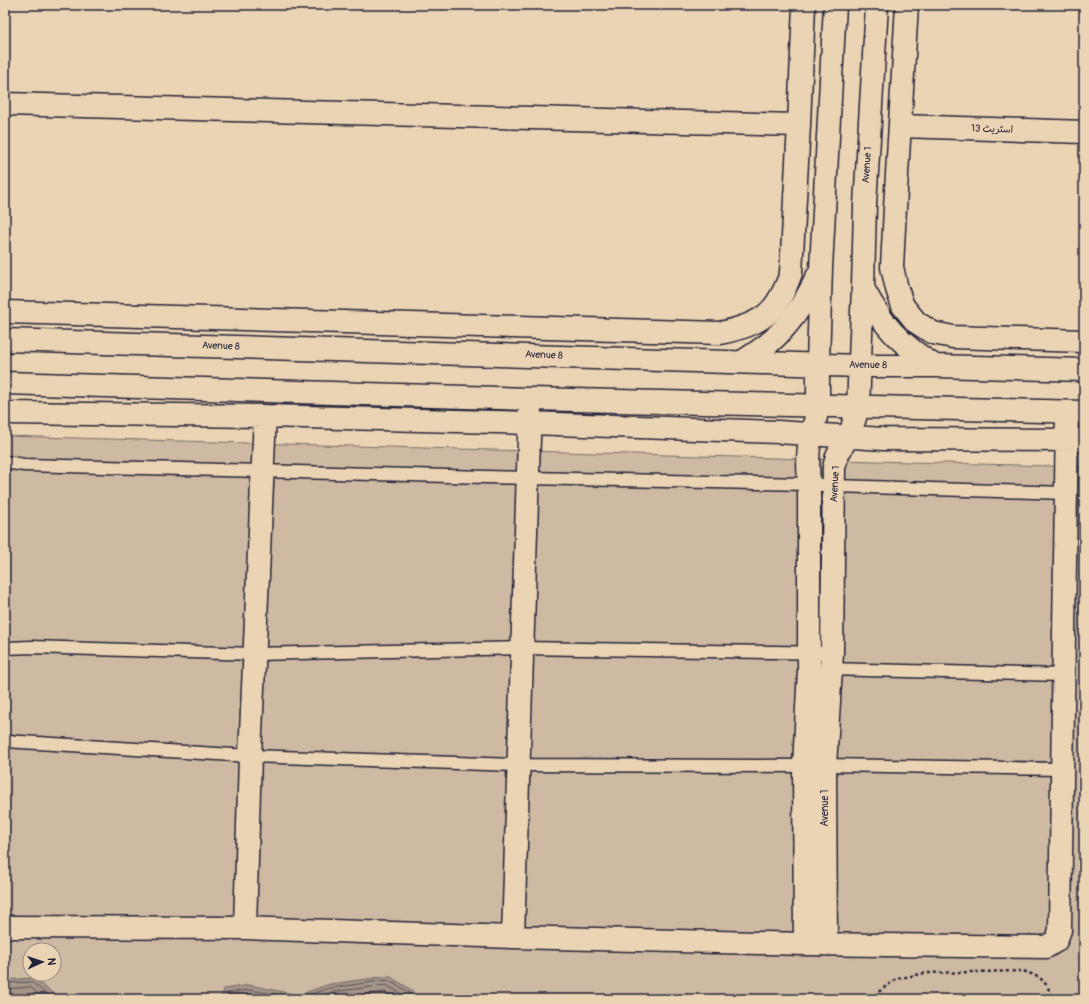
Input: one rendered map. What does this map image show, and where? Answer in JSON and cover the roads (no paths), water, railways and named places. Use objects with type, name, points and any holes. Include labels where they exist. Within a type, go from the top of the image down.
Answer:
[{"type":"street","points":[[5,312],[720,333],[736,330],[755,323],[769,314],[777,305],[785,292],[791,273],[804,5]]},
{"type":"street","name":"Avenue 1","points":[[820,661],[808,466],[811,435],[817,417],[818,406],[821,268],[835,5]]},
{"type":"street","name":"Avenue 1","points":[[815,944],[815,766],[820,661],[834,486],[834,468],[837,456],[852,428],[858,407],[865,205],[877,5]]},
{"type":"street","points":[[907,5],[892,267],[903,306],[916,322],[933,333],[954,337],[1084,341]]},
{"type":"street","points":[[5,104],[799,125]]},
{"type":"street","name":"اسٹریٹ 13","points":[[900,126],[1084,132]]},
{"type":"street","points":[[795,201],[825,203]]},
{"type":"street","points":[[865,205],[895,208]]},
{"type":"street","points":[[742,362],[768,344],[790,322],[808,296],[821,268]]},
{"type":"street","points":[[863,287],[876,311],[892,333],[912,351],[935,366]]},
{"type":"street","name":"Avenue 8","points":[[6,339],[860,366],[935,366],[1084,370]]},
{"type":"street","points":[[5,383],[531,399],[1076,412],[1075,440],[1066,493],[1060,930],[1056,941],[1046,947],[815,944],[513,937],[245,928],[5,927]]},
{"type":"street","points":[[513,937],[531,399]]},
{"type":"street","points":[[5,413],[264,416],[530,423],[778,432],[883,440],[1075,440]]},
{"type":"street","points":[[245,928],[250,756],[264,416]]},
{"type":"lane","points":[[5,462],[24,465],[809,484],[1066,493]]},
{"type":"lane","points":[[5,648],[31,647],[254,654],[522,648],[820,661],[1064,675]]},
{"type":"lane","points":[[5,741],[250,756],[518,765],[1063,769]]},
{"type":"water","points":[[389,976],[412,990],[416,999],[221,999],[224,989],[250,985],[298,995],[330,984]]},
{"type":"water","points":[[22,979],[22,982],[38,982],[60,999],[5,999],[5,980]]}]
